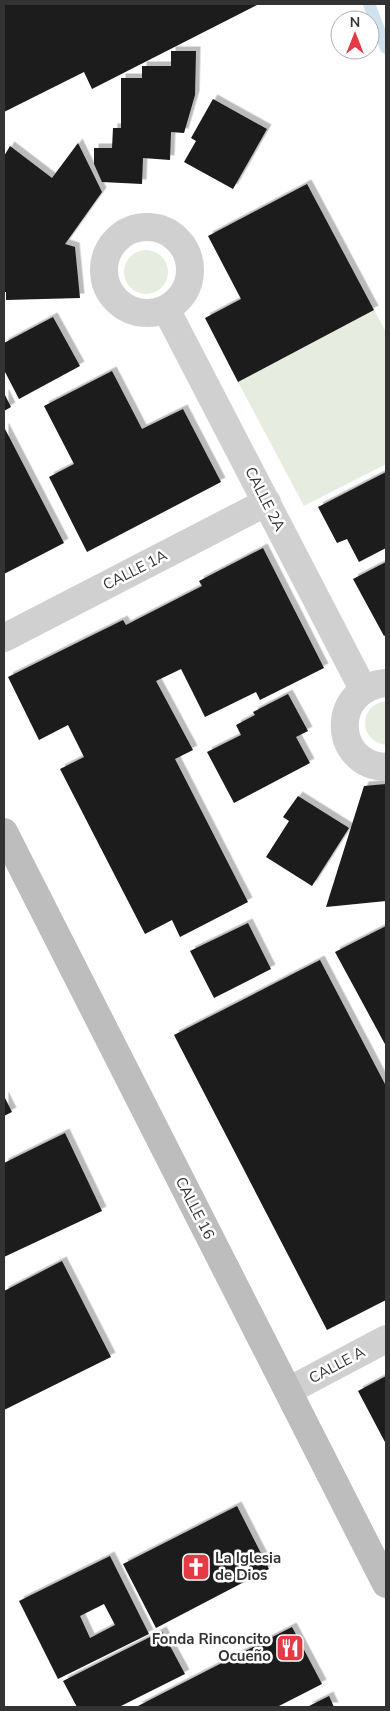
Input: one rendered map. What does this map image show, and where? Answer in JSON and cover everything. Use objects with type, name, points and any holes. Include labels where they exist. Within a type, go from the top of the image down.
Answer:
[{"type":"main road","name":"CALLE 16","points":[[4,832],[386,1584]]},
{"type":"street","name":"CALLE 2A","points":[[166,309],[267,502],[375,686]]},
{"type":"street","name":"CALLE 1A","points":[[4,638],[267,502]]},
{"type":"street","points":[[375,686],[353,699],[346,711],[344,725],[347,740],[354,752],[365,761],[378,767],[386,767]]},
{"type":"street","name":"CALLE A","points":[[288,1391],[386,1339]]},
{"type":"shaded area","points":[[146,250],[158,254],[164,260],[168,272],[164,284],[158,290],[146,294],[134,290],[128,284],[124,272],[128,260],[134,254]]},
{"type":"shaded area","points":[[374,310],[386,332],[386,464],[304,506],[238,382]]},
{"type":"shaded area","points":[[386,701],[386,745],[370,737],[366,731],[365,723],[366,715],[370,709]]},
{"type":"building","points":[[4,4],[259,4],[92,89],[84,72],[4,112]]},
{"type":"building","points":[[171,51],[196,51],[195,95],[184,133],[171,132],[170,160],[143,158],[142,184],[102,182],[94,164],[94,148],[112,148],[113,128],[121,128],[121,78],[142,78],[142,66],[171,66]]},
{"type":"building","points":[[213,99],[267,129],[233,189],[184,162],[196,141],[191,138]]},
{"type":"building","points":[[78,143],[102,192],[65,244],[75,247],[80,298],[6,300],[6,292],[4,292],[4,156],[10,146],[52,178]]},
{"type":"building","points":[[307,184],[374,310],[238,382],[205,318],[241,299],[208,236]]},
{"type":"building","points":[[53,317],[80,366],[19,399],[4,370],[4,343]]},
{"type":"building","points":[[112,371],[142,429],[183,409],[221,482],[87,552],[49,477],[74,464],[44,406]]},
{"type":"building","points":[[4,393],[11,407],[4,411]]},
{"type":"building","points":[[4,427],[64,543],[4,574]]},
{"type":"building","points":[[386,472],[386,548],[359,562],[347,539],[337,543],[318,507]]},
{"type":"building","points":[[263,548],[324,668],[260,700],[256,692],[205,717],[181,669],[156,681],[193,750],[175,759],[248,902],[180,937],[172,920],[145,934],[60,769],[84,757],[68,725],[39,740],[8,677],[123,620],[126,625],[202,586],[199,581]]},
{"type":"building","points":[[386,562],[386,635],[384,636],[353,579]]},
{"type":"building","points":[[288,694],[308,731],[296,737],[310,763],[234,803],[207,752],[241,735],[236,725],[255,715],[253,712]]},
{"type":"building","points":[[386,784],[386,901],[326,907],[364,786]]},
{"type":"building","points":[[298,796],[349,828],[312,886],[266,857],[289,821],[283,817]]},
{"type":"building","points":[[248,923],[271,969],[214,998],[190,951]]},
{"type":"building","points":[[386,926],[386,1046],[335,952]]},
{"type":"building","points":[[320,960],[386,1086],[386,1300],[327,1330],[174,1035]]},
{"type":"building","points":[[4,1096],[12,1112],[4,1116]]},
{"type":"building","points":[[65,1133],[102,1211],[4,1257],[4,1163]]},
{"type":"building","points":[[62,1261],[111,1357],[4,1410],[4,1291]]},
{"type":"building","points":[[386,1376],[386,1444],[358,1391]]},
{"type":"building","name":"La Iglesia de Dios","points":[[237,1506],[269,1569],[156,1628],[123,1564]]},
{"type":"building","points":[[110,1556],[149,1634],[58,1679],[19,1601]],"holes":[[[104,1604],[115,1625],[90,1638],[80,1616]]]},
{"type":"building","points":[[292,1627],[322,1684],[277,1707],[136,1707]]},
{"type":"building","points":[[162,1631],[185,1674],[119,1707],[77,1707],[63,1681]]},
{"type":"building","points":[[329,1696],[334,1707],[307,1707]]},
{"type":"waterway","points":[[369,4],[386,48]]},
{"type":"place","name":"La Iglesia de Dios","points":[[196,1567]]},
{"type":"place","name":"Fonda Rinconcito Ocueño","points":[[290,1648]]}]
